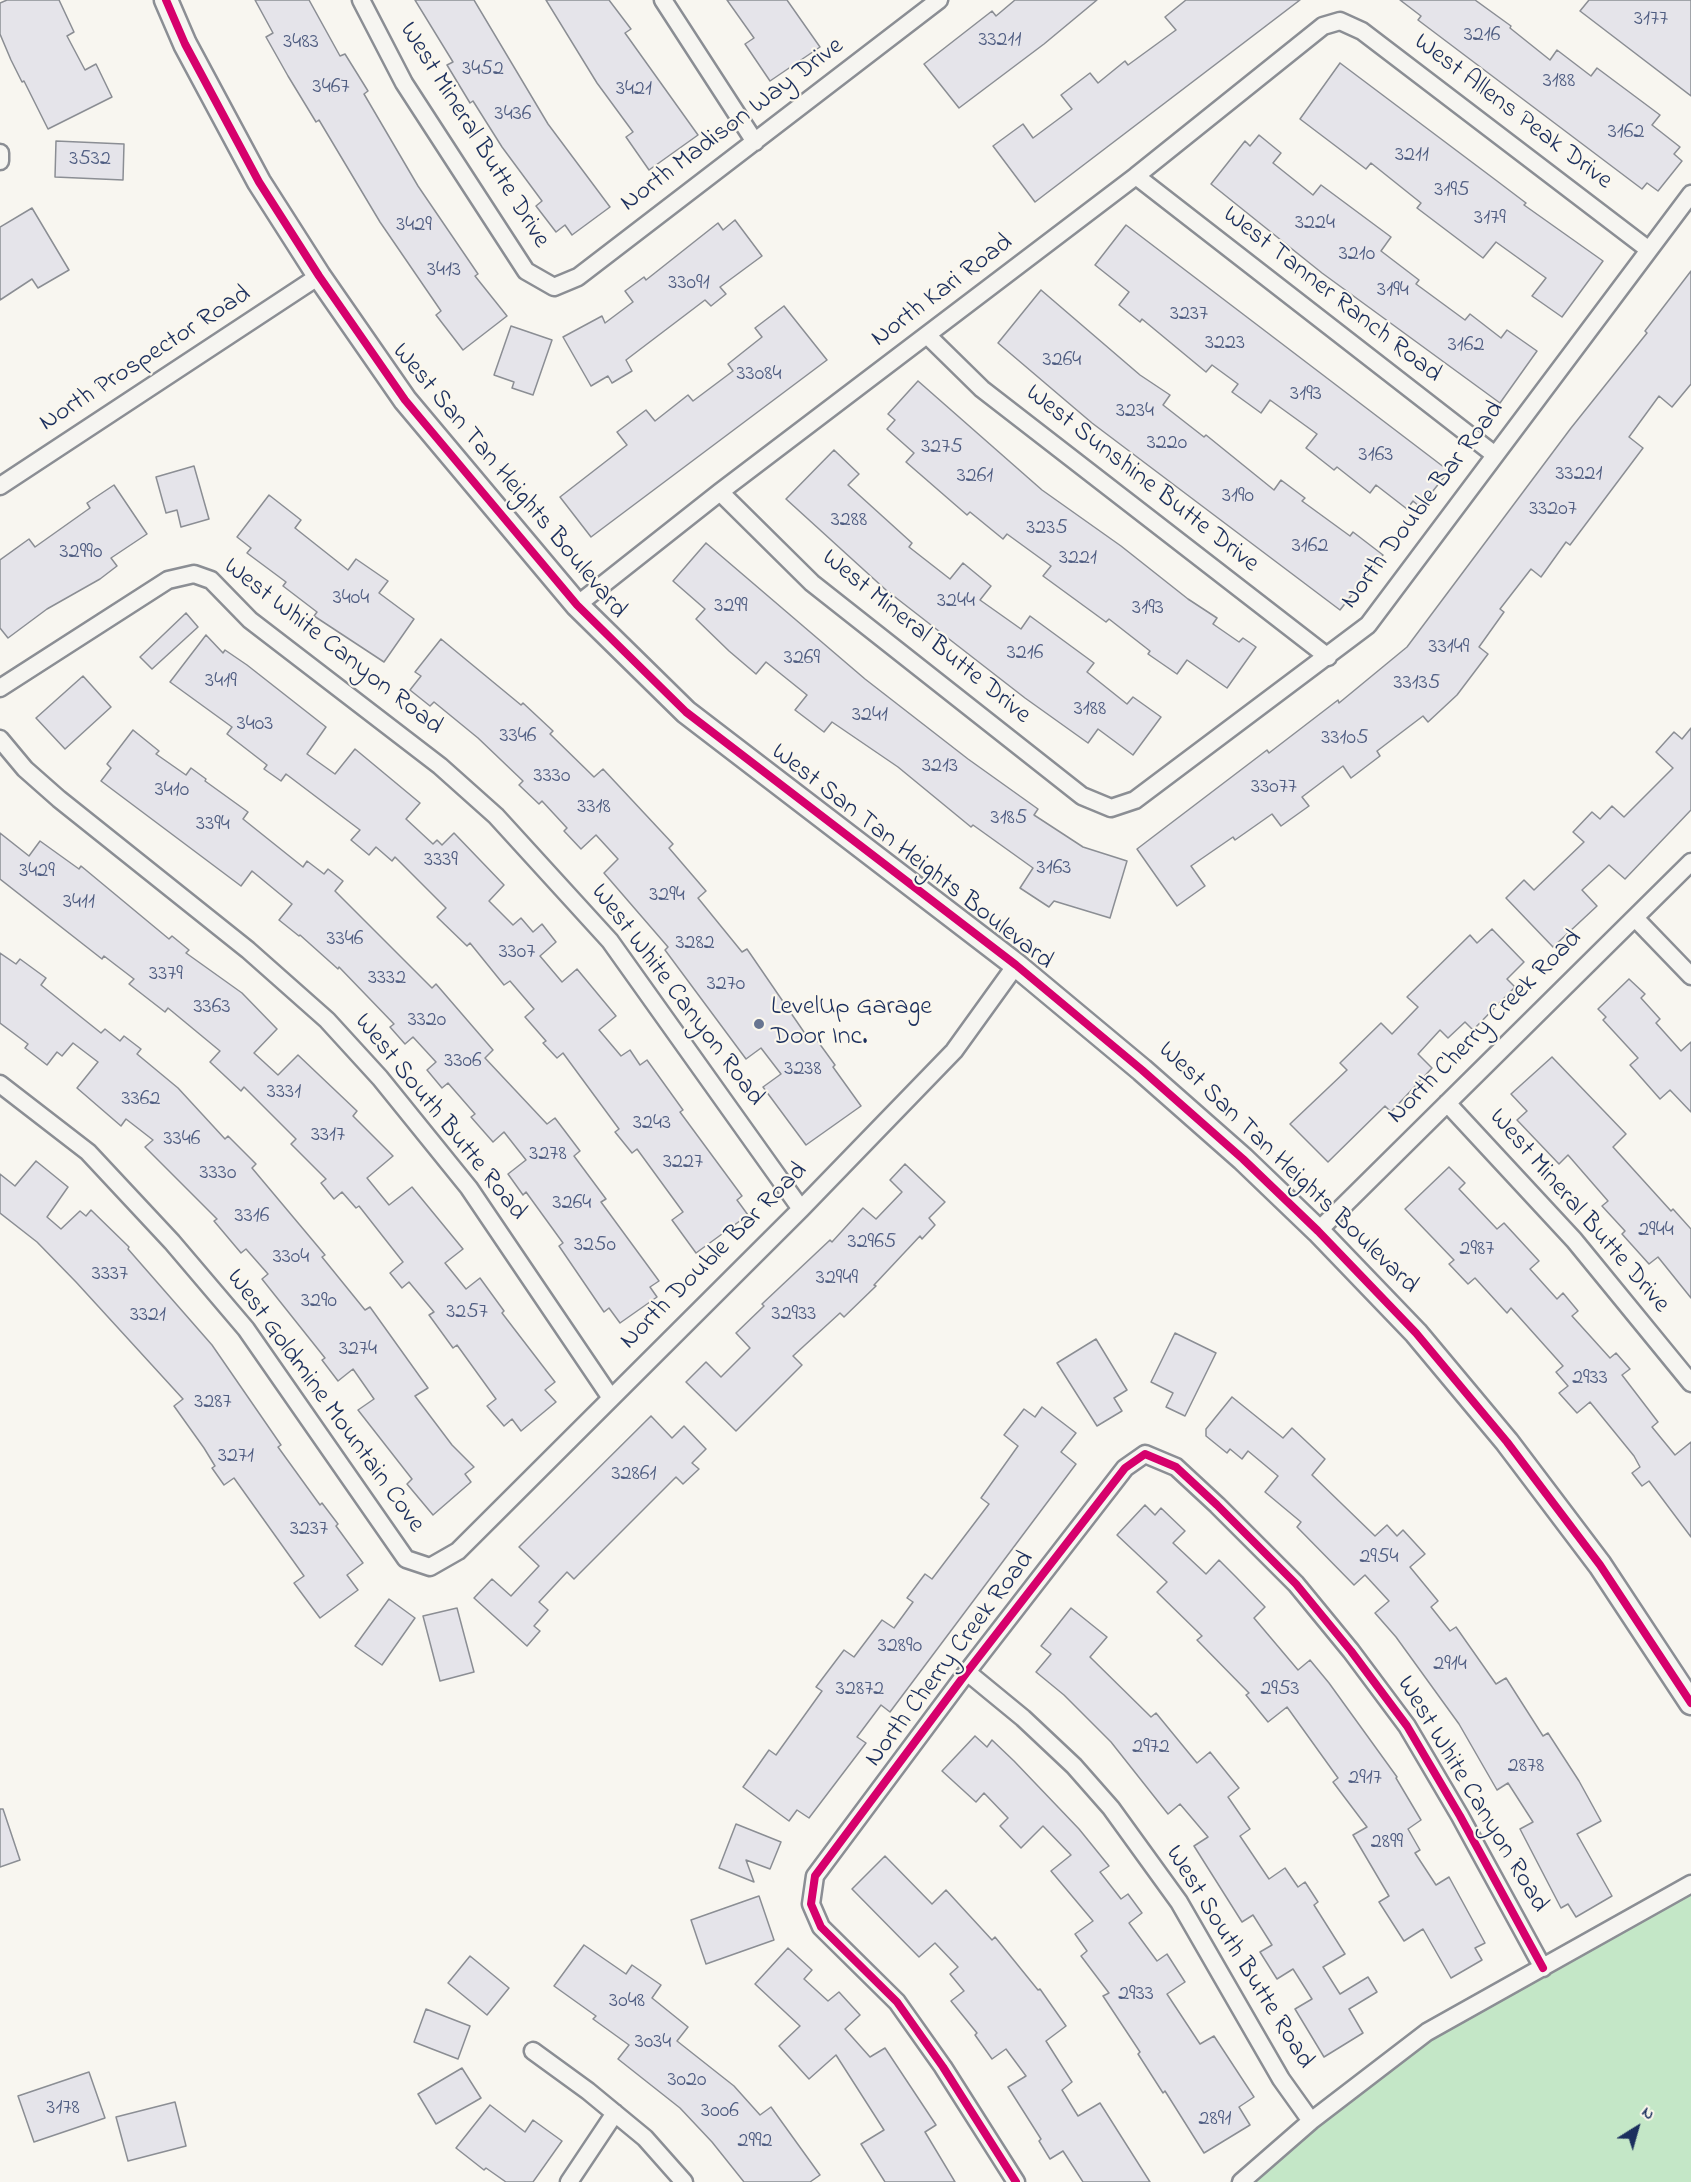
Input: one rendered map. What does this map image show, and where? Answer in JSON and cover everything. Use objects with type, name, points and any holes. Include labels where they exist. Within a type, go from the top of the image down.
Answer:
[{"type":"street","name":"West San Tan Heights Boulevard","points":[[166,0],[185,44],[259,182],[319,276],[405,400],[578,606],[686,712],[1016,965],[1142,1070],[1243,1159],[1318,1231],[1416,1333],[1507,1442],[1600,1565],[1691,1703]]},
{"type":"street","name":"West Mineral Butte Drive","points":[[361,0],[404,83],[526,272],[554,287]]},
{"type":"street","points":[[663,0],[754,142]]},
{"type":"street","name":"North Madison Way Drive","points":[[554,287],[578,277],[939,0]]},
{"type":"street","name":"North Kari Road","points":[[578,606],[720,492],[1136,176],[1323,26],[1340,21]]},
{"type":"street","name":"West Allens Peak Drive","points":[[1340,21],[1362,31],[1649,250]]},
{"type":"street","points":[[0,153],[0,160]]},
{"type":"street","name":"West Tanner Ranch Road","points":[[1136,176],[1495,455]]},
{"type":"street","name":"North Double Bar Road","points":[[1111,808],[1135,800],[1368,625],[1691,194]]},
{"type":"street","name":"North Prospector Road","points":[[0,486],[319,276]]},
{"type":"street","name":"West Sunshine Butte Drive","points":[[928,336],[982,389],[1328,657]]},
{"type":"street","name":"West Mineral Butte Drive","points":[[720,492],[812,583],[1082,796],[1111,808]]},
{"type":"street","name":"West White Canyon Road","points":[[0,688],[168,580],[194,574],[211,580],[250,620],[440,766],[496,816],[610,941],[801,1209]]},
{"type":"street","name":"West South Butte Road","points":[[0,739],[25,769],[59,800],[248,950],[327,1020],[380,1078],[469,1188],[611,1398]]},
{"type":"street","name":"North Cherry Creek Road","points":[[1318,1231],[1691,862]]},
{"type":"street","points":[[1635,918],[1691,976]]},
{"type":"street","name":"North Double Bar Road","points":[[430,1567],[458,1551],[801,1209],[954,1051],[1016,965]]},
{"type":"street","name":"West Goldmine Mountain Cove","points":[[0,1084],[87,1152],[172,1242],[246,1329],[406,1559],[430,1567]]},
{"type":"street","name":"West Mineral Butte Drive","points":[[1447,1103],[1574,1240],[1691,1383]]},
{"type":"street","name":"West White Canyon Road","points":[[1145,1454],[1176,1467],[1217,1505],[1296,1584],[1351,1651],[1407,1726],[1460,1815],[1543,1968]]},
{"type":"street","name":"North Cherry Creek Road","points":[[1016,2182],[961,2093],[897,2002],[821,1927],[812,1904],[815,1876],[967,1672],[1125,1468],[1145,1454]]},
{"type":"street","name":"West South Butte Road","points":[[967,1672],[1023,1718],[1074,1766],[1111,1808],[1179,1902],[1281,2079],[1311,2121]]},
{"type":"street","points":[[1241,2182],[1311,2121],[1427,2032],[1691,1884]]},
{"type":"street","points":[[533,2051],[645,2138],[684,2182]]},
{"type":"street","points":[[569,2182],[615,2113]]},
{"type":"green space","points":[[1691,1884],[1691,2182],[1241,2182],[1380,2065]]},
{"type":"building","points":[[7,0],[59,0],[74,32],[67,36],[85,70],[96,64],[112,97],[48,129],[24,81],[22,82],[0,34],[0,3]]},
{"type":"building","points":[[255,0],[309,0],[340,56],[345,54],[368,91],[364,94],[418,186],[478,274],[475,276],[507,316],[463,350],[436,315],[441,311],[380,222],[319,120],[316,122],[288,76],[266,37],[273,33]]},
{"type":"building","points":[[415,0],[474,0],[548,124],[610,207],[572,235],[565,225],[556,232],[536,206],[542,201],[502,147],[473,101],[470,103],[447,65],[453,62]]},
{"type":"building","points":[[546,0],[609,0],[631,29],[625,33],[698,135],[649,170],[626,137],[633,132],[597,83]]},
{"type":"building","points":[[727,0],[787,0],[820,47],[770,81],[745,44],[754,38]]},
{"type":"building","points":[[1015,0],[1097,0],[1044,44],[959,108],[924,64],[992,11],[996,16]]},
{"type":"building","points":[[1186,0],[1300,0],[1035,202],[993,146],[1023,124],[1033,138],[1072,109],[1061,95],[1090,73],[1098,83],[1125,61],[1128,65],[1176,30],[1165,17]]},
{"type":"building","points":[[1400,0],[1475,0],[1511,26],[1510,28],[1550,60],[1557,50],[1591,76],[1597,68],[1660,115],[1652,125],[1680,147],[1674,154],[1682,161],[1658,191],[1647,183],[1642,189],[1418,20],[1421,16]]},
{"type":"building","points":[[1589,0],[1691,0],[1691,96],[1580,11]]},
{"type":"building","points":[[1340,63],[1526,203],[1524,205],[1603,261],[1562,317],[1532,296],[1546,278],[1496,242],[1483,258],[1417,208],[1421,203],[1371,163],[1366,169],[1300,119]]},
{"type":"building","points":[[1259,135],[1281,153],[1273,163],[1313,195],[1321,185],[1391,237],[1381,251],[1419,280],[1416,284],[1465,320],[1470,314],[1501,338],[1507,330],[1537,351],[1500,403],[1322,273],[1211,184],[1245,141],[1250,146]]},
{"type":"building","points":[[56,141],[124,144],[123,180],[55,177]]},
{"type":"building","points":[[32,208],[69,270],[38,288],[32,279],[0,300],[0,227]]},
{"type":"building","points":[[735,220],[762,256],[720,287],[726,294],[711,306],[705,300],[626,360],[632,371],[612,383],[608,376],[591,386],[563,337],[602,316],[605,323],[633,302],[625,291],[644,277],[646,280],[718,223],[723,230]]},
{"type":"building","points":[[1126,225],[1449,471],[1420,507],[1413,501],[1407,509],[1376,485],[1370,493],[1337,467],[1334,470],[1306,448],[1317,434],[1270,400],[1261,413],[1232,392],[1238,384],[1212,365],[1206,372],[1142,319],[1140,322],[1119,305],[1129,292],[1095,265]]},
{"type":"building","points":[[1691,271],[1691,384],[1672,407],[1659,396],[1629,437],[1643,448],[1570,545],[1566,542],[1541,577],[1531,569],[1500,609],[1504,612],[1479,647],[1488,654],[1457,695],[1428,722],[1423,716],[1377,751],[1380,756],[1351,778],[1343,766],[1302,797],[1309,806],[1281,826],[1272,814],[1235,840],[1233,837],[1191,866],[1205,886],[1177,906],[1137,849],[1267,750],[1269,753],[1338,700],[1339,703],[1407,647],[1571,428],[1647,333],[1645,331]]},
{"type":"building","points":[[1041,290],[1140,375],[1170,395],[1163,405],[1204,437],[1206,435],[1274,490],[1281,480],[1305,498],[1302,501],[1350,536],[1353,532],[1383,555],[1340,610],[1092,423],[998,343]]},
{"type":"building","points":[[784,306],[827,360],[591,537],[560,497],[627,445],[617,432],[646,410],[655,421],[688,395],[693,401],[733,371],[728,364],[762,337],[755,328]]},
{"type":"building","points":[[511,326],[552,340],[533,395],[512,388],[514,382],[494,375]]},
{"type":"building","points":[[918,381],[1042,490],[1217,618],[1213,624],[1239,642],[1243,638],[1256,647],[1227,688],[1187,660],[1177,674],[1148,654],[1150,651],[1109,619],[1106,622],[1043,576],[1051,566],[1007,534],[1003,539],[970,512],[967,515],[906,462],[914,453],[887,429],[895,420],[888,414]]},
{"type":"building","points":[[834,450],[859,474],[848,485],[912,543],[909,547],[950,579],[963,563],[991,586],[980,600],[1021,629],[1030,616],[1094,663],[1087,672],[1127,704],[1133,697],[1161,717],[1133,755],[1098,729],[1088,743],[1025,698],[886,590],[786,499]]},
{"type":"building","points":[[194,466],[209,519],[181,527],[177,510],[166,513],[156,477]]},
{"type":"building","points":[[114,485],[147,534],[111,558],[117,566],[100,579],[47,609],[8,638],[0,628],[0,560],[29,539],[35,547],[90,508],[87,503]]},
{"type":"building","points":[[269,495],[301,520],[295,528],[348,570],[356,559],[388,581],[379,593],[414,619],[384,662],[314,616],[317,612],[283,586],[286,582],[247,553],[251,548],[237,537]]},
{"type":"building","points":[[706,543],[865,679],[968,759],[1038,809],[1034,815],[1083,847],[1127,861],[1110,918],[1054,901],[1049,907],[1020,888],[1033,868],[973,825],[971,827],[898,767],[832,722],[824,732],[795,710],[807,695],[766,662],[756,674],[729,651],[696,619],[705,609],[673,581]]},
{"type":"building","points":[[186,613],[198,627],[152,669],[140,657]]},
{"type":"building","points":[[206,635],[223,653],[225,650],[247,665],[326,727],[307,754],[335,774],[355,749],[420,803],[406,819],[433,844],[437,840],[442,845],[454,833],[504,885],[489,901],[513,925],[521,918],[533,932],[542,924],[556,942],[540,956],[562,982],[577,969],[616,1016],[599,1030],[621,1056],[630,1050],[640,1065],[647,1060],[683,1110],[680,1112],[742,1196],[737,1200],[748,1215],[696,1253],[672,1220],[683,1212],[637,1149],[632,1153],[615,1132],[619,1129],[563,1053],[557,1058],[543,1043],[546,1041],[525,1017],[534,1009],[510,981],[504,985],[470,943],[467,946],[437,917],[446,908],[395,857],[392,861],[376,847],[369,855],[351,840],[360,830],[286,774],[281,781],[264,769],[267,765],[227,734],[232,727],[170,682]]},
{"type":"building","points":[[441,639],[521,705],[523,703],[553,731],[550,734],[594,777],[603,769],[673,844],[669,848],[706,891],[698,898],[742,952],[747,949],[806,1035],[811,1032],[835,1065],[833,1067],[861,1106],[806,1145],[763,1087],[781,1074],[761,1048],[746,1059],[665,950],[668,947],[604,873],[618,859],[596,835],[581,849],[564,831],[567,828],[542,801],[539,804],[519,785],[523,781],[478,738],[434,702],[430,706],[410,690],[421,676],[415,672]]},
{"type":"building","points":[[83,676],[111,707],[65,749],[36,718]]},
{"type":"building","points":[[1691,728],[1691,810],[1625,879],[1609,865],[1582,890],[1597,906],[1553,947],[1506,898],[1524,880],[1534,890],[1584,842],[1573,832],[1592,812],[1600,819],[1612,806],[1624,817],[1673,768],[1656,752],[1674,732],[1682,739]]},
{"type":"building","points":[[133,730],[159,751],[156,754],[186,775],[191,768],[248,812],[243,819],[303,867],[307,861],[324,874],[328,869],[343,881],[335,891],[432,988],[436,984],[493,1050],[485,1058],[547,1124],[555,1118],[580,1151],[574,1156],[606,1199],[601,1202],[659,1281],[650,1287],[657,1297],[620,1323],[609,1308],[604,1312],[559,1246],[563,1243],[526,1192],[523,1195],[508,1174],[526,1160],[504,1132],[493,1142],[471,1117],[475,1114],[448,1083],[442,1088],[427,1070],[436,1062],[413,1037],[405,1044],[390,1027],[394,1024],[339,967],[338,969],[300,935],[279,920],[292,904],[252,871],[241,886],[101,781],[111,768],[107,764]]},
{"type":"building","points":[[0,833],[29,856],[40,841],[79,869],[81,866],[169,939],[172,936],[189,950],[186,953],[242,993],[277,1029],[254,1053],[278,1075],[298,1055],[357,1111],[353,1116],[393,1156],[367,1178],[389,1205],[412,1187],[463,1249],[445,1263],[466,1289],[480,1278],[504,1311],[502,1313],[555,1382],[545,1390],[556,1402],[521,1431],[512,1419],[504,1426],[487,1406],[496,1399],[457,1345],[453,1348],[429,1315],[434,1312],[409,1282],[402,1288],[390,1273],[403,1262],[359,1206],[356,1208],[342,1192],[334,1199],[321,1183],[326,1179],[291,1144],[296,1139],[244,1087],[241,1091],[210,1062],[220,1051],[168,1008],[165,1012],[129,984],[134,979],[104,956],[102,959],[0,879]]},
{"type":"building","points":[[1492,929],[1524,962],[1507,979],[1515,987],[1473,1030],[1465,1022],[1448,1038],[1440,1030],[1418,1054],[1432,1068],[1391,1112],[1385,1106],[1328,1162],[1290,1124],[1347,1070],[1340,1063],[1381,1023],[1392,1034],[1418,1007],[1407,997],[1470,935],[1477,943]]},
{"type":"building","points":[[0,953],[16,964],[20,959],[46,978],[41,985],[101,1033],[105,1029],[120,1041],[124,1036],[141,1049],[137,1054],[178,1088],[225,1139],[228,1136],[256,1164],[252,1168],[325,1255],[322,1257],[365,1310],[370,1307],[428,1388],[415,1396],[452,1445],[474,1467],[465,1474],[471,1482],[433,1515],[407,1484],[412,1479],[358,1410],[374,1399],[353,1369],[338,1381],[322,1360],[325,1358],[262,1279],[268,1274],[246,1249],[241,1253],[214,1221],[217,1219],[145,1147],[153,1140],[126,1119],[121,1126],[77,1088],[98,1062],[73,1043],[62,1056],[57,1052],[47,1065],[25,1048],[28,1044],[0,1023]]},
{"type":"building","points":[[1629,979],[1645,994],[1641,998],[1660,1019],[1656,1023],[1681,1051],[1691,1042],[1691,1112],[1670,1090],[1660,1099],[1630,1065],[1638,1058],[1603,1020],[1606,1017],[1598,1009]]},
{"type":"building","points":[[1552,1057],[1626,1134],[1613,1147],[1671,1211],[1673,1209],[1691,1229],[1691,1298],[1658,1257],[1649,1264],[1622,1234],[1625,1231],[1602,1206],[1608,1201],[1568,1155],[1559,1164],[1517,1120],[1527,1111],[1511,1094]]},
{"type":"building","points":[[36,1161],[68,1187],[47,1217],[61,1229],[80,1211],[86,1216],[91,1210],[129,1247],[128,1249],[212,1345],[281,1445],[278,1447],[320,1505],[322,1503],[338,1524],[336,1526],[363,1563],[347,1575],[358,1590],[320,1618],[294,1583],[304,1576],[234,1478],[224,1485],[212,1468],[215,1466],[204,1448],[174,1406],[183,1399],[37,1242],[0,1213],[0,1174],[15,1186]]},
{"type":"building","points":[[905,1164],[945,1202],[929,1218],[935,1225],[922,1239],[920,1236],[874,1285],[876,1286],[844,1317],[840,1313],[793,1356],[802,1365],[736,1431],[686,1382],[706,1362],[721,1377],[750,1348],[736,1333],[764,1306],[762,1304],[830,1240],[832,1242],[863,1208],[876,1219],[902,1192],[890,1180]]},
{"type":"building","points":[[1449,1167],[1465,1183],[1459,1189],[1497,1229],[1504,1223],[1539,1261],[1530,1269],[1557,1299],[1563,1293],[1578,1311],[1572,1316],[1610,1358],[1616,1353],[1630,1369],[1622,1375],[1658,1422],[1652,1427],[1675,1455],[1691,1442],[1691,1537],[1649,1481],[1642,1486],[1632,1473],[1640,1467],[1634,1456],[1590,1402],[1577,1413],[1559,1393],[1568,1386],[1556,1372],[1563,1366],[1511,1308],[1507,1313],[1475,1278],[1468,1284],[1449,1264],[1454,1260],[1405,1209]]},
{"type":"building","points":[[1175,1333],[1216,1353],[1185,1416],[1166,1407],[1173,1393],[1151,1382]]},
{"type":"building","points":[[1096,1339],[1127,1390],[1114,1398],[1122,1411],[1097,1426],[1057,1363]]},
{"type":"building","points":[[1232,1397],[1283,1438],[1292,1428],[1325,1459],[1312,1475],[1375,1536],[1387,1525],[1397,1536],[1403,1530],[1425,1554],[1410,1567],[1438,1601],[1431,1607],[1450,1631],[1456,1627],[1496,1684],[1506,1678],[1543,1736],[1548,1733],[1601,1821],[1577,1834],[1612,1896],[1576,1917],[1568,1904],[1561,1908],[1520,1829],[1533,1822],[1508,1783],[1497,1790],[1459,1724],[1396,1637],[1375,1613],[1389,1601],[1365,1575],[1354,1585],[1297,1527],[1301,1522],[1265,1492],[1278,1476],[1248,1451],[1242,1459],[1230,1449],[1227,1453],[1206,1436],[1206,1429]]},
{"type":"building","points":[[1042,1407],[1076,1433],[1061,1452],[1076,1464],[890,1712],[881,1705],[857,1737],[866,1743],[809,1818],[797,1810],[789,1821],[743,1787],[769,1750],[776,1755],[822,1691],[816,1687],[844,1650],[854,1657],[882,1620],[894,1628],[913,1602],[907,1598],[925,1574],[932,1579],[989,1504],[981,1498],[1018,1446],[1004,1435],[1024,1409],[1035,1417]]},
{"type":"building","points":[[651,1416],[672,1438],[684,1426],[706,1449],[692,1463],[699,1469],[683,1484],[676,1477],[574,1579],[567,1572],[539,1602],[548,1610],[534,1626],[540,1631],[527,1646],[474,1598],[492,1579],[511,1596],[539,1566],[519,1547]]},
{"type":"building","points":[[1145,1505],[1155,1515],[1161,1508],[1185,1531],[1173,1543],[1206,1574],[1219,1560],[1265,1607],[1254,1618],[1298,1670],[1310,1660],[1329,1683],[1397,1777],[1421,1820],[1408,1829],[1420,1850],[1415,1853],[1436,1885],[1449,1877],[1485,1943],[1475,1948],[1482,1960],[1451,1978],[1423,1929],[1404,1941],[1379,1902],[1389,1896],[1353,1835],[1367,1827],[1333,1782],[1338,1778],[1287,1707],[1268,1722],[1246,1695],[1249,1693],[1197,1640],[1202,1636],[1157,1592],[1167,1582],[1117,1535]]},
{"type":"building","points":[[389,1599],[415,1618],[382,1665],[355,1646]]},
{"type":"building","points":[[457,1608],[474,1672],[440,1681],[423,1616]]},
{"type":"building","points":[[1071,1608],[1107,1637],[1090,1657],[1151,1717],[1156,1713],[1197,1763],[1210,1752],[1239,1788],[1228,1797],[1250,1829],[1240,1836],[1269,1879],[1285,1868],[1298,1887],[1305,1882],[1318,1902],[1314,1905],[1345,1954],[1323,1967],[1340,1994],[1368,1977],[1377,1992],[1349,2009],[1363,2033],[1324,2057],[1295,2009],[1312,1999],[1293,1969],[1277,1979],[1260,1952],[1272,1945],[1253,1915],[1242,1922],[1194,1846],[1208,1837],[1180,1804],[1168,1814],[1111,1742],[1064,1695],[1036,1672],[1051,1654],[1041,1646]]},
{"type":"building","points":[[975,1736],[987,1747],[992,1740],[1014,1761],[1079,1829],[1109,1866],[1100,1872],[1121,1899],[1128,1894],[1142,1913],[1129,1923],[1157,1961],[1167,1954],[1185,1982],[1167,1994],[1200,2044],[1214,2036],[1254,2097],[1239,2107],[1250,2125],[1204,2153],[1165,2091],[1163,2093],[1138,2054],[1140,2052],[1103,1996],[1109,1993],[1081,1956],[1087,1951],[1075,1934],[1093,1921],[1051,1871],[1071,1855],[1043,1826],[1021,1848],[1000,1826],[1008,1818],[984,1793],[976,1802],[942,1771]]},
{"type":"building","points":[[0,1809],[3,1809],[20,1860],[0,1867]]},
{"type":"building","points":[[736,1824],[781,1842],[770,1869],[746,1860],[754,1882],[719,1868]]},
{"type":"building","points":[[885,1856],[932,1904],[946,1890],[992,1940],[995,1937],[1038,1990],[1040,1989],[1066,2026],[1046,2041],[1072,2082],[1062,2090],[1078,2116],[1100,2103],[1150,2182],[1083,2182],[1063,2151],[1050,2159],[1039,2141],[1041,2139],[1008,2087],[1026,2076],[1006,2049],[992,2059],[975,2035],[977,2033],[951,2001],[964,1991],[950,1974],[958,1967],[935,1943],[919,1957],[852,1889]]},
{"type":"building","points":[[759,1896],[774,1940],[706,1964],[691,1920]]},
{"type":"building","points":[[584,1945],[626,1974],[632,1965],[661,1985],[652,1998],[688,2027],[677,2041],[734,2086],[760,2115],[771,2107],[820,2175],[810,2182],[744,2182],[712,2142],[680,2108],[618,2059],[629,2045],[593,2019],[596,2016],[554,1986]]},
{"type":"building","points":[[788,1948],[812,1970],[804,1979],[828,2001],[839,1992],[860,2015],[845,2029],[870,2057],[885,2048],[936,2125],[925,2132],[955,2182],[885,2182],[861,2144],[884,2130],[836,2055],[809,2079],[779,2046],[800,2026],[755,1984]]},
{"type":"building","points":[[470,1956],[509,1988],[487,2015],[448,1983]]},
{"type":"building","points":[[426,2009],[470,2026],[458,2059],[414,2042]]},
{"type":"building","points":[[462,2068],[481,2098],[436,2124],[418,2094]]},
{"type":"building","points":[[89,2072],[105,2118],[34,2142],[18,2096]]},
{"type":"building","points":[[175,2102],[186,2146],[128,2161],[116,2117]]},
{"type":"building","points":[[490,2105],[525,2132],[533,2120],[562,2141],[533,2182],[506,2182],[486,2168],[484,2170],[456,2148]]},
{"type":"cycle path","points":[[166,0],[185,44],[259,182],[319,276],[405,400],[577,605],[686,712],[1016,965],[1142,1070],[1243,1159],[1318,1231],[1416,1333],[1507,1442],[1600,1565],[1691,1703]]},
{"type":"cycle path","points":[[1016,2182],[943,2067],[897,2002],[821,1927],[811,1904],[815,1876],[967,1672],[1125,1468],[1145,1454],[1176,1467],[1217,1505],[1296,1584],[1351,1651],[1407,1726],[1460,1816],[1543,1968]]},
{"type":"place","name":"LevelUp Garage Door Inc.","points":[[759,1024]]}]
